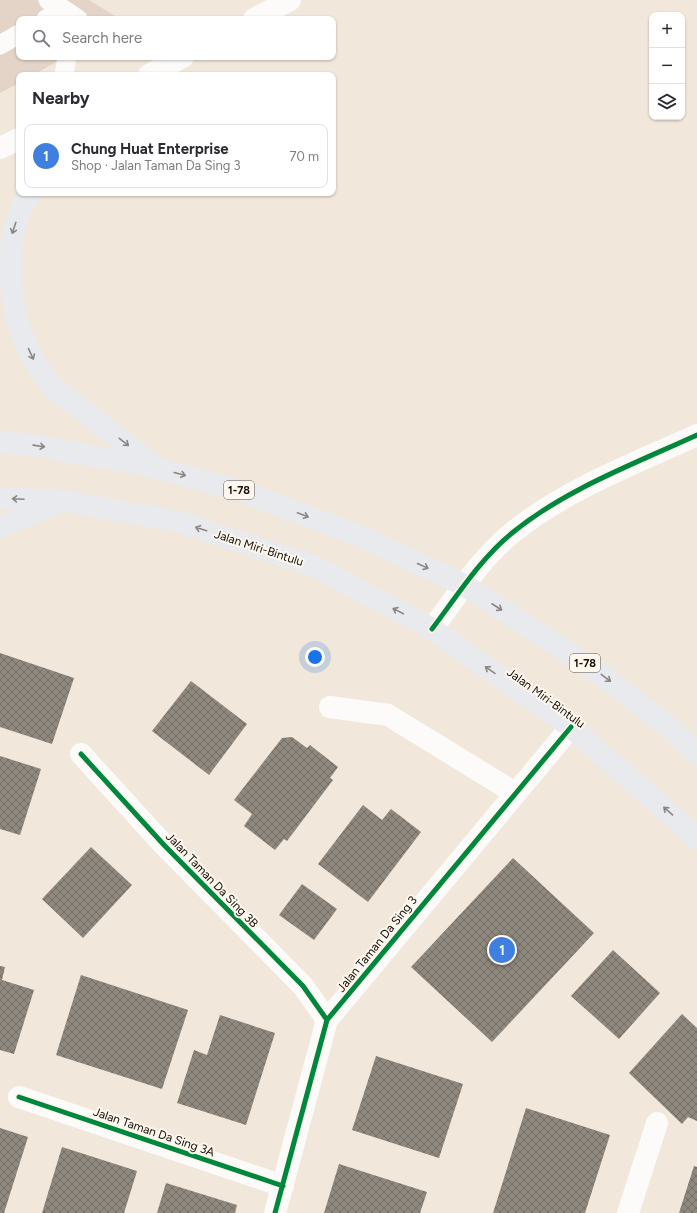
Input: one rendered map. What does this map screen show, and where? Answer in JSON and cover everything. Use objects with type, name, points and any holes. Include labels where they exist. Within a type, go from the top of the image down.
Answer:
[{"type":"highway","points":[[29,196],[21,208],[12,235],[10,276],[16,318],[32,358],[51,386],[156,468]]},
{"type":"highway","name":"1-78","points":[[0,442],[40,446],[156,468],[238,490],[344,530],[464,586],[591,667],[672,730],[697,754]]},
{"type":"highway","name":"Jalan Miri-Bintulu","points":[[0,498],[64,501],[180,522],[314,566],[432,629],[571,727],[697,838]]},
{"type":"highway","points":[[0,527],[64,501]]},
{"type":"street","points":[[260,16],[290,0]]},
{"type":"street","points":[[155,72],[177,60]]},
{"type":"street","points":[[0,148],[16,140]]},
{"type":"street","points":[[432,629],[490,554],[512,533],[554,502],[697,435]]},
{"type":"street","points":[[330,707],[388,715],[515,793]]},
{"type":"street","name":"Jalan Taman Da Sing 3","points":[[275,1213],[327,1020],[571,727]]},
{"type":"street","name":"Jalan Taman Da Sing 3B","points":[[81,754],[164,845],[302,986],[327,1020]]},
{"type":"street","name":"Jalan Taman Da Sing 3A","points":[[19,1097],[283,1186]]},
{"type":"street","points":[[628,1213],[657,1122]]},
{"type":"lane","points":[[54,16],[64,12]]},
{"type":"lane","points":[[0,45],[16,36]]},
{"type":"lane","points":[[65,72],[67,60]]},
{"type":"shaded area","points":[[0,0],[89,0],[115,16],[16,16],[16,60],[60,60],[38,72],[16,72],[16,85],[0,93]]},
{"type":"building","points":[[0,653],[74,678],[52,744],[0,727]]},
{"type":"building","points":[[191,681],[247,724],[209,775],[152,731]]},
{"type":"building","points":[[292,737],[307,748],[310,745],[338,767],[330,778],[333,780],[287,841],[284,839],[275,850],[244,826],[252,814],[234,800],[282,738]]},
{"type":"building","points":[[0,756],[41,769],[20,835],[0,829]]},
{"type":"building","points":[[363,805],[382,820],[391,809],[421,832],[368,902],[318,864]]},
{"type":"building","points":[[91,847],[132,885],[83,938],[42,899]]},
{"type":"building","points":[[513,858],[594,933],[492,1042],[411,967]]},
{"type":"building","points":[[302,884],[337,909],[314,940],[279,915]]},
{"type":"building","points":[[613,950],[660,993],[619,1039],[571,996]]},
{"type":"building","points":[[0,966],[5,967],[2,980],[34,990],[14,1054],[0,1050]]},
{"type":"building","points":[[81,975],[188,1010],[162,1089],[56,1055]]},
{"type":"building","points":[[682,1014],[697,1028],[697,1121],[688,1117],[682,1124],[629,1073]]},
{"type":"building","points":[[220,1015],[275,1033],[246,1125],[177,1103],[194,1050],[207,1055]]},
{"type":"building","points":[[376,1056],[463,1084],[439,1158],[352,1130]]},
{"type":"building","points":[[526,1108],[610,1135],[585,1213],[493,1213]]},
{"type":"building","points":[[0,1128],[28,1137],[4,1213],[0,1213]]},
{"type":"building","points":[[62,1147],[137,1171],[124,1213],[42,1213]]},
{"type":"building","points":[[339,1164],[427,1192],[420,1213],[324,1213]]},
{"type":"building","points":[[694,1166],[697,1167],[697,1213],[679,1213]]},
{"type":"building","points":[[166,1183],[237,1205],[235,1213],[157,1213]]},
{"type":"cycle path","points":[[432,629],[479,566],[500,543],[533,517],[601,478],[697,435]]},
{"type":"cycle path","points":[[275,1213],[327,1020],[571,727]]},
{"type":"cycle path","points":[[81,754],[164,845],[303,986],[327,1020]]},
{"type":"cycle path","points":[[19,1097],[283,1186]]},
{"type":"place","name":"Chung Huat Enterprise","points":[[502,950]]}]
